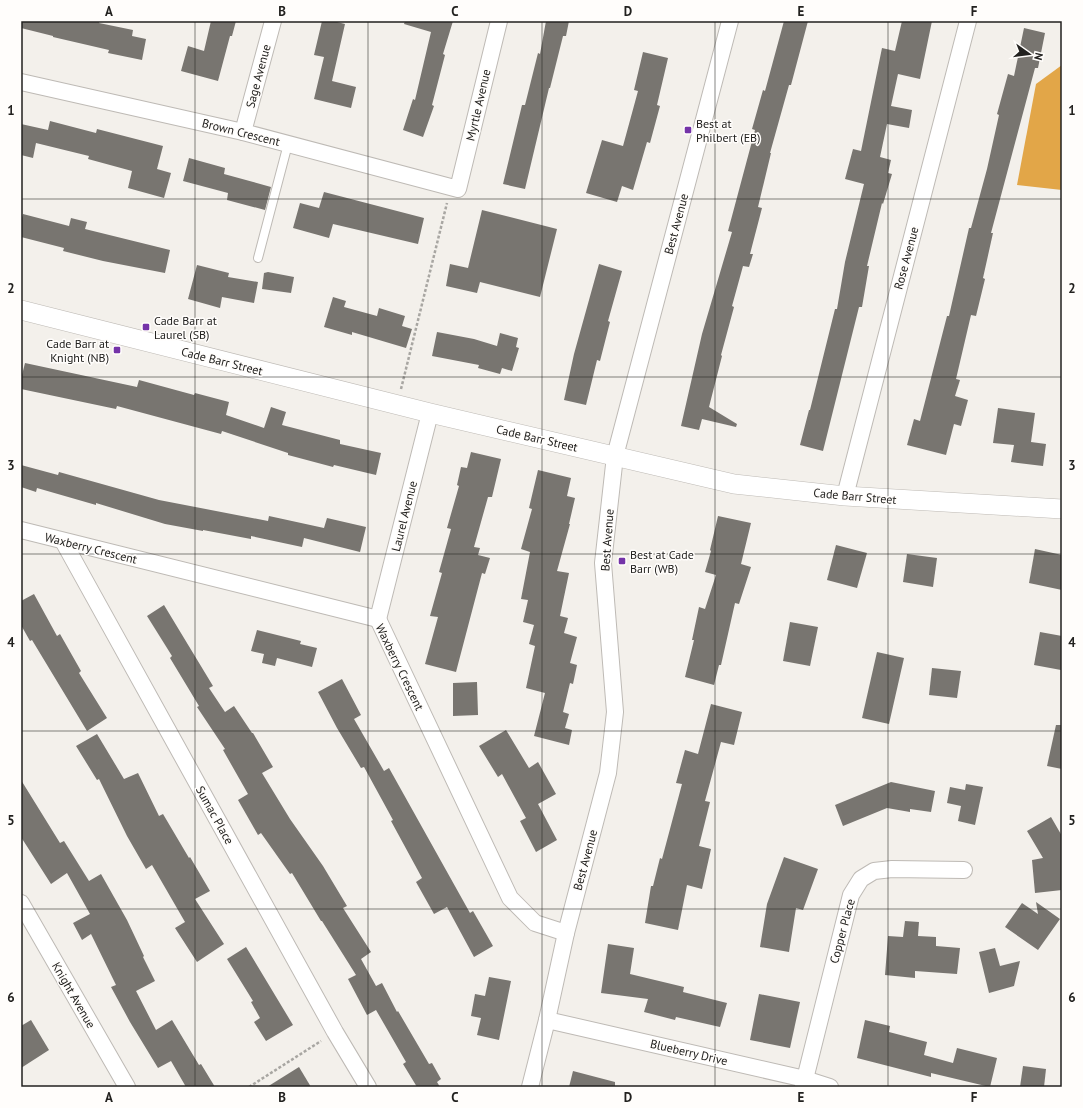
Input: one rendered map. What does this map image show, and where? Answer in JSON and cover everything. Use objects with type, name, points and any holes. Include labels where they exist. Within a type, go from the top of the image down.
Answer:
[{"type":"street","name":"Sage Avenue","points":[[244,132],[273,21]]},
{"type":"street","name":"Myrtle Avenue","points":[[455,188],[499,21]]},
{"type":"street","name":"Best Avenue","points":[[530,1087],[547,1020],[566,933],[608,773],[615,712],[603,563],[615,456],[730,21]]},
{"type":"street","name":"Rose Avenue","points":[[845,496],[968,21]]},
{"type":"street","name":"Brown Crescent","points":[[21,82],[244,132],[455,188]]},
{"type":"street","name":"Cade Barr Street","points":[[21,310],[430,413],[734,484],[845,496],[1062,510]]},
{"type":"street","name":"Laurel Avenue","points":[[378,619],[430,413]]},
{"type":"street","name":"Waxberry Crescent","points":[[21,530],[378,619],[510,898],[535,923],[566,933]]},
{"type":"street","name":"Sumac Place","points":[[63,541],[335,1032],[368,1087]]},
{"type":"street","name":"Copper Place","points":[[804,1083],[851,896],[861,879],[874,871],[892,869],[964,870]]},
{"type":"street","name":"Knight Avenue","points":[[21,903],[127,1087]]},
{"type":"street","name":"Blueberry Drive","points":[[547,1020],[804,1083],[830,1087]]},
{"type":"lane","points":[[258,258],[288,144]]},
{"type":"path","points":[[397,404],[455,188]]},
{"type":"path","points":[[249,1087],[335,1032]]},
{"type":"shaded area","points":[[1062,65],[1062,190],[1017,185],[1036,84]]},
{"type":"building","points":[[21,21],[99,21],[99,23],[133,30],[132,36],[146,39],[142,60],[108,53],[109,50],[21,28]]},
{"type":"building","points":[[211,21],[236,21],[232,36],[230,36],[218,81],[181,71],[188,46],[204,51]]},
{"type":"building","points":[[322,21],[333,21],[345,24],[332,81],[356,87],[351,108],[314,99],[324,57],[314,55]]},
{"type":"building","points":[[405,21],[453,21],[443,54],[445,55],[432,105],[434,106],[423,137],[403,130],[413,99],[415,100],[431,32],[404,24]]},
{"type":"building","points":[[546,21],[569,21],[566,36],[563,36],[549,88],[525,189],[503,184],[522,105],[525,105],[538,53],[540,54]]},
{"type":"building","points":[[784,21],[808,21],[791,85],[789,85],[770,153],[758,207],[762,208],[750,254],[753,254],[749,267],[743,266],[732,306],[734,307],[709,407],[737,424],[736,427],[702,419],[699,430],[681,426],[702,334],[732,232],[728,231],[755,130],[752,129],[763,90],[765,91]]},
{"type":"building","points":[[902,21],[932,21],[920,79],[898,74],[891,106],[912,110],[909,128],[887,124],[880,157],[891,160],[888,173],[892,174],[883,204],[882,203],[867,266],[869,266],[862,307],[859,307],[823,451],[800,445],[835,309],[837,309],[845,262],[864,184],[845,179],[853,149],[861,151],[882,48],[895,51]]},
{"type":"building","points":[[1024,28],[1045,33],[1038,68],[1035,68],[991,233],[993,233],[983,278],[985,279],[976,316],[971,315],[956,379],[960,380],[955,396],[968,400],[961,426],[954,424],[946,455],[907,445],[914,419],[920,421],[947,316],[949,316],[969,228],[971,228],[987,169],[999,115],[997,114],[1008,74],[1014,76]]},
{"type":"building","points":[[643,52],[668,58],[657,105],[660,106],[650,143],[647,142],[633,190],[622,186],[617,202],[586,193],[602,140],[623,146],[638,91],[634,90]]},
{"type":"building","points":[[50,121],[96,133],[97,129],[163,146],[157,169],[171,173],[164,198],[128,188],[132,171],[88,159],[89,156],[36,143],[33,158],[21,155],[21,124],[48,130]]},
{"type":"building","points":[[189,158],[225,168],[224,174],[271,187],[265,210],[227,200],[228,193],[183,181]]},
{"type":"building","points":[[324,192],[424,218],[418,244],[333,224],[329,238],[293,228],[300,203],[319,208]]},
{"type":"building","points":[[482,210],[557,229],[540,297],[480,282],[477,293],[446,286],[450,264],[468,268]]},
{"type":"building","points":[[23,214],[69,226],[71,218],[87,222],[85,229],[170,250],[165,273],[103,261],[63,251],[64,248],[21,237],[21,222]]},
{"type":"building","points":[[599,264],[622,271],[608,321],[610,322],[600,361],[597,360],[586,405],[564,400],[574,354]]},
{"type":"building","points":[[197,265],[229,273],[228,277],[258,282],[254,303],[222,297],[220,308],[188,299]]},
{"type":"building","points":[[268,272],[294,277],[291,293],[262,289],[264,273]]},
{"type":"building","points":[[333,297],[346,301],[344,307],[377,316],[379,308],[405,316],[402,326],[412,329],[406,348],[352,332],[352,335],[324,327]]},
{"type":"building","points":[[437,332],[474,339],[497,346],[500,333],[518,338],[516,347],[519,348],[512,371],[502,368],[500,374],[478,368],[479,365],[432,356]]},
{"type":"building","points":[[25,363],[137,387],[139,380],[194,395],[195,393],[229,402],[226,415],[264,428],[271,407],[286,412],[282,425],[340,440],[340,444],[381,453],[376,475],[334,465],[333,467],[288,455],[288,453],[222,431],[221,434],[117,406],[116,409],[21,389],[21,379]]},
{"type":"building","points":[[998,408],[1035,413],[1031,442],[1046,444],[1043,466],[1011,462],[1014,445],[993,443]]},
{"type":"building","points":[[471,452],[501,459],[492,497],[488,497],[474,547],[480,548],[478,555],[490,558],[485,574],[482,573],[456,672],[425,664],[438,617],[430,616],[442,573],[439,572],[451,529],[447,528],[459,486],[457,485],[461,467],[467,468]]},
{"type":"building","points":[[21,465],[58,475],[59,472],[159,500],[268,521],[269,516],[324,528],[327,518],[366,527],[360,552],[304,538],[302,547],[251,536],[251,539],[203,531],[165,524],[96,503],[96,505],[37,488],[36,492],[21,487]]},
{"type":"building","points":[[538,470],[571,478],[567,496],[575,498],[570,524],[557,571],[569,573],[560,616],[568,618],[564,633],[577,637],[570,663],[577,665],[573,684],[570,683],[563,712],[569,714],[565,728],[572,730],[569,745],[534,736],[545,693],[526,688],[535,646],[529,644],[534,625],[523,622],[528,600],[521,599],[530,552],[521,549],[532,509],[529,508]]},
{"type":"building","points":[[718,516],[751,523],[741,564],[751,567],[739,604],[735,603],[721,665],[719,665],[714,685],[685,677],[694,640],[692,640],[699,607],[705,609],[716,575],[705,572]]},
{"type":"building","points":[[836,545],[867,553],[857,588],[827,580]]},
{"type":"building","points":[[1035,549],[1062,555],[1062,590],[1029,583]]},
{"type":"building","points":[[907,554],[937,558],[933,587],[903,582]]},
{"type":"building","points":[[34,594],[57,636],[60,634],[81,671],[79,673],[107,718],[87,731],[32,640],[30,641],[21,625],[21,601]]},
{"type":"building","points":[[164,605],[213,686],[209,688],[225,712],[234,706],[253,733],[273,767],[262,773],[290,819],[323,866],[347,906],[343,908],[371,952],[361,959],[376,986],[382,983],[397,1012],[398,1011],[429,1064],[432,1063],[441,1079],[437,1082],[440,1087],[417,1087],[403,1064],[406,1062],[376,1010],[367,1015],[348,979],[356,975],[292,873],[290,874],[261,833],[258,835],[238,800],[248,794],[223,750],[225,749],[197,707],[199,706],[170,658],[172,656],[147,616]]},
{"type":"building","points":[[790,622],[818,627],[810,666],[783,661]]},
{"type":"building","points":[[257,630],[301,641],[300,644],[317,648],[312,667],[277,658],[275,666],[262,663],[264,654],[251,651]]},
{"type":"building","points":[[1040,632],[1062,636],[1061,670],[1034,665]]},
{"type":"building","points":[[877,652],[904,658],[889,724],[862,718]]},
{"type":"building","points":[[932,668],[961,671],[957,698],[929,695]]},
{"type":"building","points":[[342,679],[361,715],[354,719],[384,771],[389,768],[470,913],[473,911],[493,946],[474,957],[447,907],[434,914],[416,882],[422,878],[391,821],[393,820],[364,767],[361,768],[337,728],[318,692]]},
{"type":"building","points":[[477,682],[478,715],[453,716],[453,683]]},
{"type":"building","points":[[711,704],[742,712],[734,745],[721,742],[705,801],[710,802],[699,846],[711,849],[702,889],[687,885],[678,930],[645,923],[651,886],[653,886],[660,858],[662,859],[682,784],[676,783],[685,750],[698,754]]},
{"type":"building","points":[[1056,725],[1062,725],[1062,769],[1047,766]]},
{"type":"building","points":[[506,730],[529,768],[538,762],[556,794],[538,804],[557,840],[536,852],[520,821],[526,818],[502,774],[498,777],[479,746]]},
{"type":"building","points":[[97,734],[124,779],[138,773],[159,816],[163,814],[210,891],[195,899],[224,944],[197,962],[175,928],[185,922],[152,865],[146,869],[127,836],[99,779],[97,780],[76,746]]},
{"type":"building","points":[[21,780],[60,843],[64,841],[89,881],[101,874],[127,920],[155,981],[136,991],[156,1030],[172,1020],[199,1065],[201,1064],[215,1087],[186,1087],[171,1061],[158,1068],[111,987],[116,985],[91,934],[82,940],[73,923],[90,914],[67,873],[51,884],[21,837]]},
{"type":"building","points":[[891,782],[935,791],[931,812],[910,809],[910,812],[887,808],[843,826],[835,805]]},
{"type":"building","points":[[966,784],[983,787],[975,825],[958,821],[961,806],[947,803],[950,787],[965,790]]},
{"type":"building","points":[[1051,817],[1062,836],[1062,890],[1035,893],[1032,860],[1043,858],[1027,831]]},
{"type":"building","points":[[784,857],[818,869],[803,910],[796,908],[789,952],[760,947],[767,904]]},
{"type":"building","points":[[1036,902],[1060,919],[1038,950],[1005,927],[1022,903],[1038,914]]},
{"type":"building","points":[[905,921],[919,922],[918,936],[936,937],[936,946],[960,948],[957,974],[915,971],[915,978],[885,975],[888,936],[903,937]]},
{"type":"building","points":[[608,944],[634,948],[630,974],[684,987],[683,992],[727,1003],[720,1027],[676,1017],[675,1020],[644,1012],[648,999],[601,993]]},
{"type":"building","points":[[246,947],[293,1025],[266,1041],[254,1022],[260,1018],[251,1002],[253,1001],[227,959]]},
{"type":"building","points":[[995,948],[1000,966],[1020,961],[1014,986],[989,993],[979,952]]},
{"type":"building","points":[[489,977],[511,981],[499,1040],[477,1035],[481,1018],[471,1016],[475,994],[485,996]]},
{"type":"building","points":[[759,994],[800,1002],[790,1048],[750,1040]]},
{"type":"building","points":[[31,1020],[49,1050],[21,1068],[21,1026]]},
{"type":"building","points":[[865,1020],[890,1026],[889,1032],[927,1042],[924,1055],[953,1063],[957,1048],[997,1058],[990,1087],[931,1073],[931,1077],[857,1058]]},
{"type":"building","points":[[1023,1066],[1046,1069],[1044,1087],[1020,1087]]},
{"type":"building","points":[[299,1067],[311,1087],[267,1087]]},
{"type":"building","points":[[573,1071],[615,1082],[615,1087],[569,1087]]},
{"type":"place","name":"Best at Philbert (EB)","points":[[688,130]]},
{"type":"place","name":"Cade Barr at Laurel (SB)","points":[[146,327]]},
{"type":"place","name":"Cade Barr at Knight (NB)","points":[[117,350]]},
{"type":"place","name":"Best at Cade Barr (WB)","points":[[622,561]]}]
